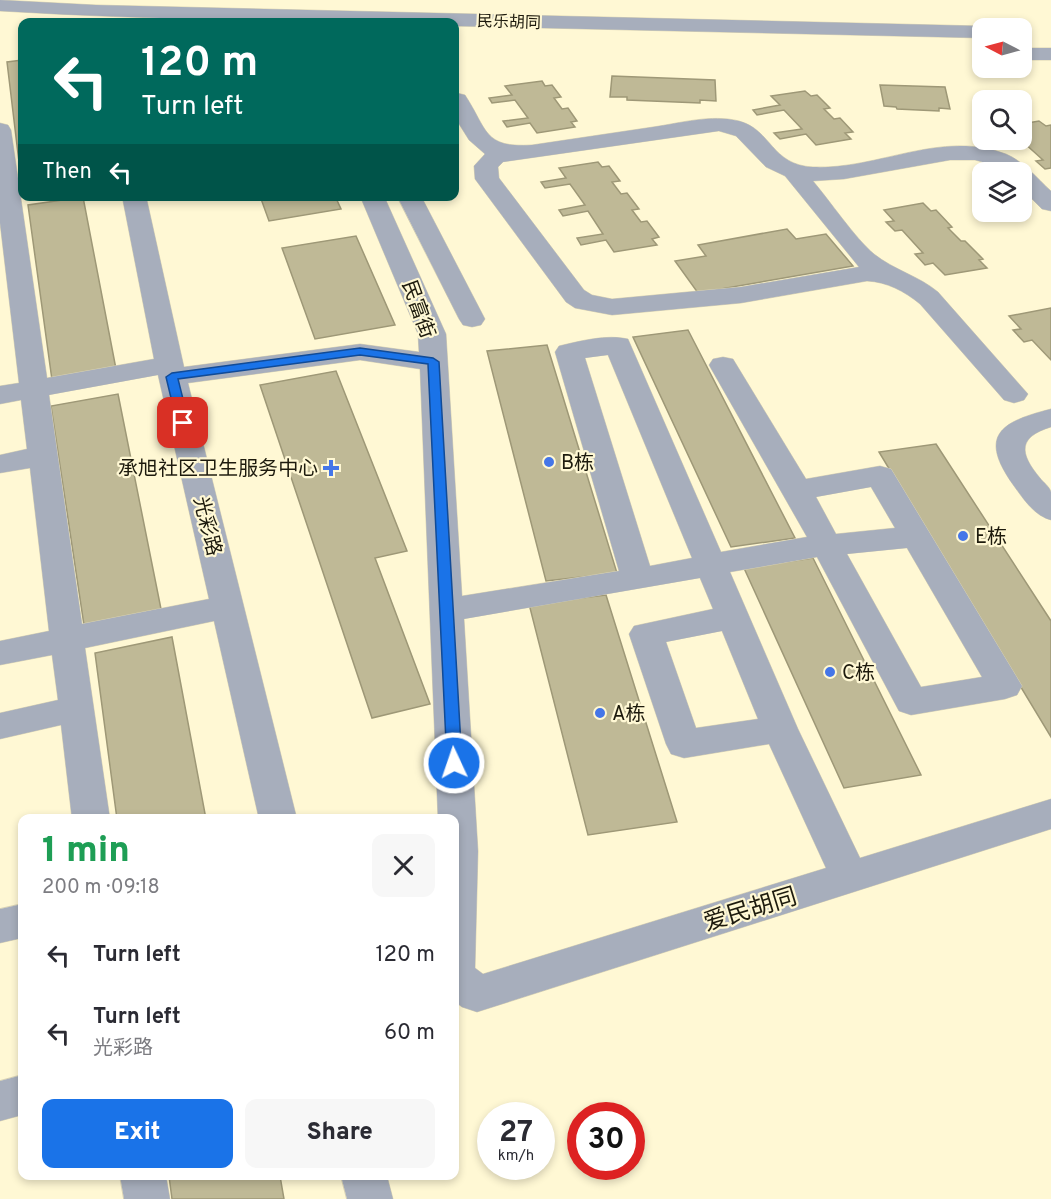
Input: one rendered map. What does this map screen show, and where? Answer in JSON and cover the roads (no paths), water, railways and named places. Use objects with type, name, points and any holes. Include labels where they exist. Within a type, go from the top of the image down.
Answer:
[{"type":"street","points":[[525,0],[531,30]]},
{"type":"street","name":"民乐胡同","points":[[0,5],[269,18]]},
{"type":"street","points":[[0,18],[18,19]]},
{"type":"street","name":"民乐胡同","points":[[459,27],[773,47]]},
{"type":"street","name":"民乐胡同","points":[[459,36],[531,30],[972,32]]},
{"type":"street","points":[[1032,54],[1051,54]]},
{"type":"street","points":[[459,109],[487,148],[496,152],[522,154]]},
{"type":"street","points":[[486,166],[496,156],[719,124],[743,129],[752,135],[769,158],[793,171],[821,174],[957,151],[973,151],[1005,162]]},
{"type":"street","points":[[1,142],[7,233],[33,389],[90,814]]},
{"type":"street","points":[[481,142],[487,179],[575,296],[584,302],[612,307],[741,295],[867,273],[885,274]]},
{"type":"street","points":[[814,198],[813,184],[818,179],[874,168],[883,164]]},
{"type":"street","points":[[793,171],[863,258],[885,274],[917,288],[929,298],[1014,394],[1026,414],[1024,424],[1012,437],[1009,452],[1013,464],[1051,510]]},
{"type":"street","name":"光彩路","points":[[135,201],[170,371],[277,814]]},
{"type":"street","name":"民富街","points":[[374,201],[432,334],[457,814]]},
{"type":"street","points":[[412,201],[472,319]]},
{"type":"street","points":[[638,579],[569,352],[618,345],[780,729],[850,878]]},
{"type":"street","points":[[0,395],[170,371],[360,352],[433,362]]},
{"type":"street","points":[[723,364],[796,490],[911,702],[1005,686],[880,476],[796,490]]},
{"type":"street","points":[[1014,394],[1029,403],[1051,410]]},
{"type":"street","points":[[1019,427],[1051,418]]},
{"type":"street","points":[[0,464],[42,456]]},
{"type":"street","points":[[446,610],[638,579],[786,550],[917,536]]},
{"type":"street","points":[[0,653],[227,607]]},
{"type":"street","points":[[734,618],[646,634],[684,744],[780,729]]},
{"type":"street","points":[[0,726],[75,709]]},
{"type":"street","name":"爱民胡同","points":[[459,980],[477,994],[1051,814]]},
{"type":"street","points":[[0,926],[18,922]]},
{"type":"street","points":[[0,1101],[18,1096]]},
{"type":"street","points":[[144,1180],[147,1199]]},
{"type":"street","points":[[365,1180],[370,1199]]},
{"type":"place","name":"B栋","points":[[549,462]]},
{"type":"place","name":"承旭社区卫生服务中心","points":[[331,468]]},
{"type":"place","name":"E栋","points":[[963,536]]},
{"type":"place","name":"C栋","points":[[830,672]]},
{"type":"place","name":"A栋","points":[[600,713]]}]
